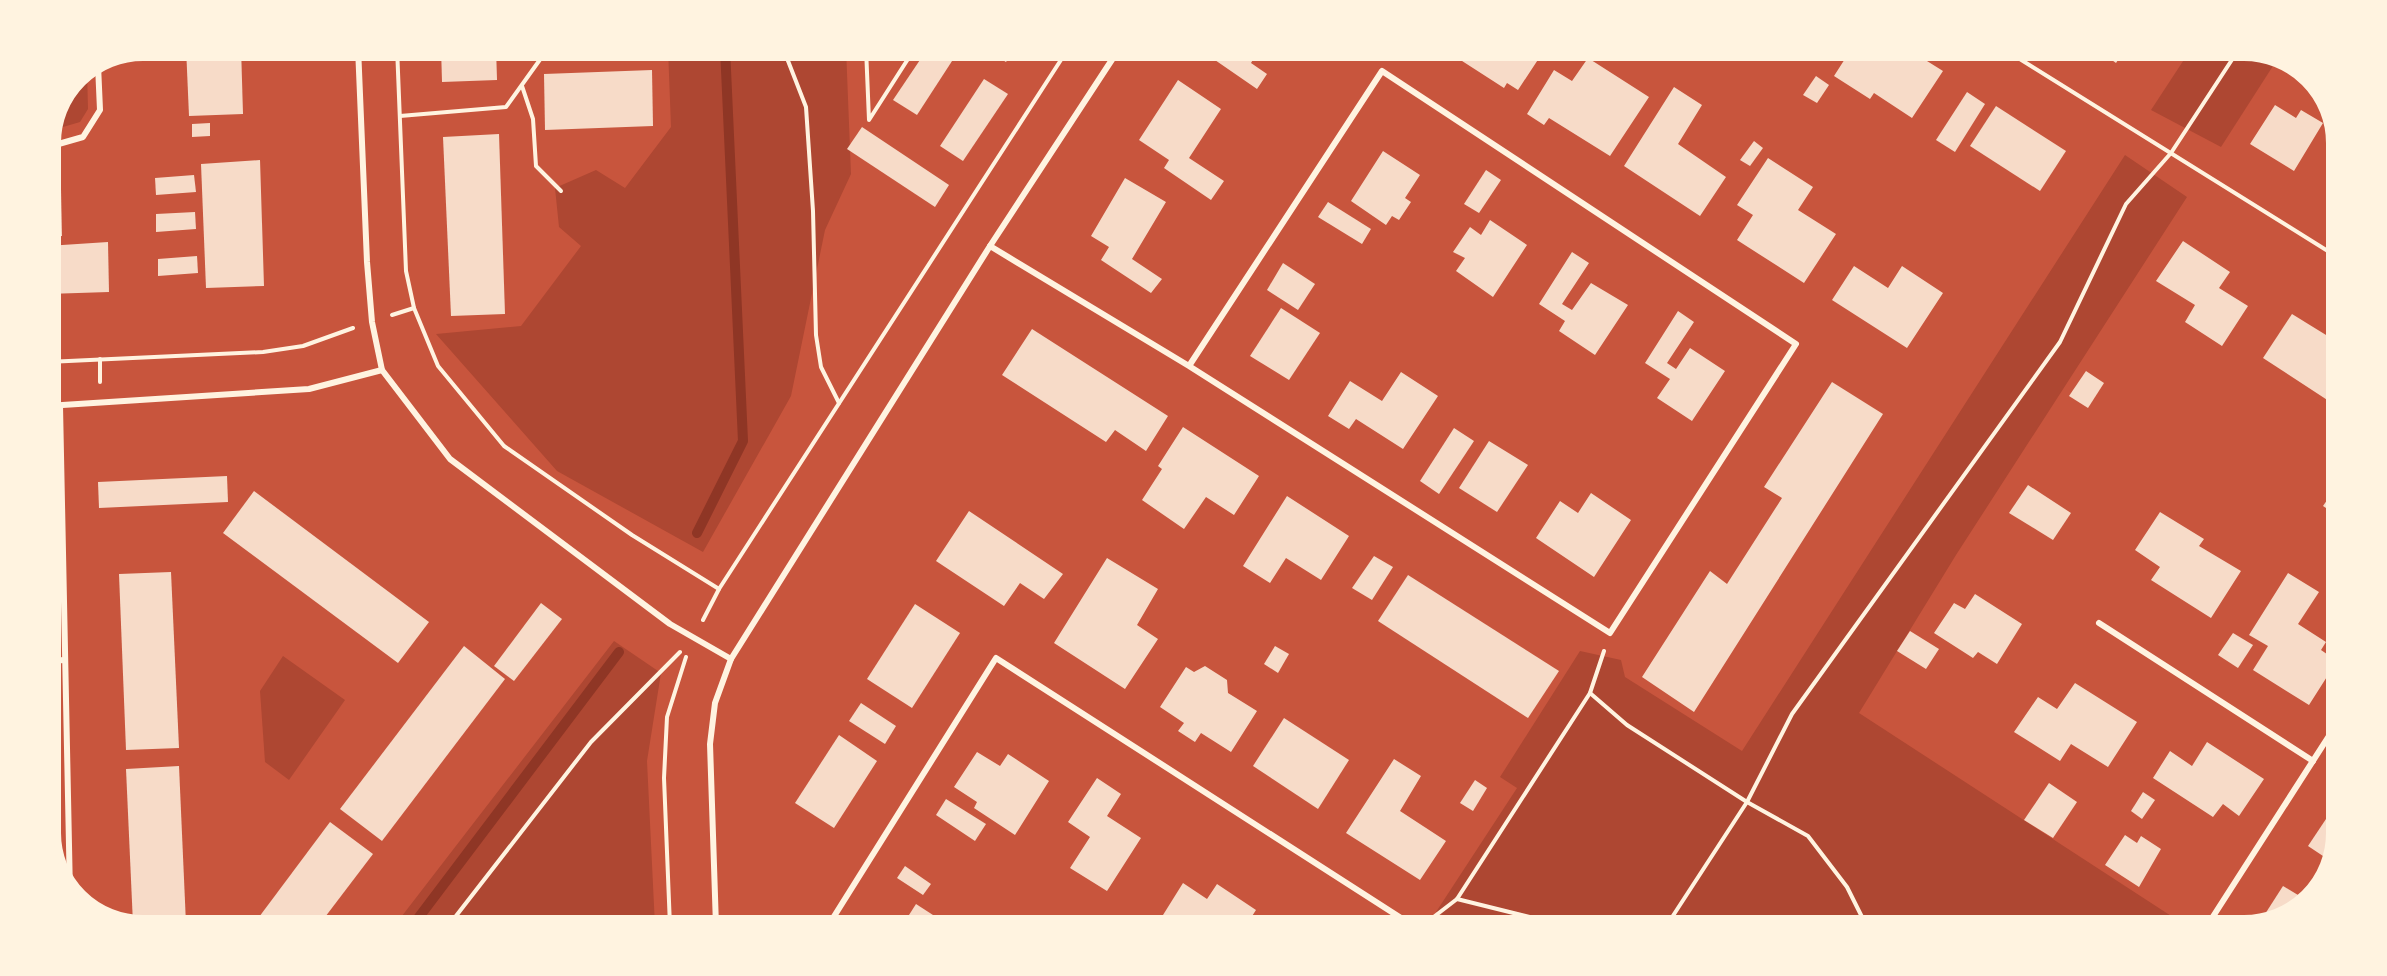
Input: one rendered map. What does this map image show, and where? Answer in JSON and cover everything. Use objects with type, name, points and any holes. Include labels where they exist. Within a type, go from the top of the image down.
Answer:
[{"type":"street","points":[[359,57],[372,322],[382,370],[450,459],[651,610],[693,639],[731,659]]},
{"type":"street","points":[[716,919],[710,744],[715,703],[731,659],[990,246],[1114,57]]},
{"type":"street","points":[[57,144],[83,137],[100,110],[98,70]]},
{"type":"street","points":[[990,246],[1188,366],[1610,633],[1796,344],[1382,71],[1188,366]]},
{"type":"street","points":[[70,877],[60,406],[309,389],[382,370]]},
{"type":"street","points":[[2099,623],[2313,761]]},
{"type":"street","points":[[832,919],[996,658],[1403,919]]},
{"type":"street","points":[[57,660],[65,660]]},
{"type":"street","points":[[2211,919],[2330,734]]},
{"type":"path","points":[[397,57],[406,271],[414,308],[438,366],[504,446],[632,535],[719,589]]},
{"type":"path","points":[[400,116],[506,107],[542,57]]},
{"type":"path","points":[[787,57],[806,107],[813,211],[816,335],[821,367],[839,403]]},
{"type":"path","points":[[866,57],[869,120],[909,57]]},
{"type":"path","points":[[670,919],[663,778],[667,717],[693,639],[719,589],[1063,57]]},
{"type":"path","points":[[2017,57],[2330,252]]},
{"type":"path","points":[[1671,919],[1747,802],[1792,714],[2060,342],[2126,204],[2171,153],[2234,57]]},
{"type":"path","points":[[522,85],[533,119],[536,166],[561,191]]},
{"type":"path","points":[[57,362],[263,352],[303,346],[414,308]]},
{"type":"path","points":[[1431,919],[1457,899],[1590,693],[1610,633]]},
{"type":"path","points":[[454,919],[591,742],[693,639]]},
{"type":"path","points":[[1590,693],[1627,725],[1747,802],[1808,836],[1847,887],[1863,919]]},
{"type":"path","points":[[1457,899],[1538,919]]},
{"type":"shaded area","points":[[668,57],[846,57],[851,174],[825,230],[791,396],[703,552],[557,471],[436,334],[521,326],[581,246],[559,227],[555,188],[596,170],[625,188],[671,127]]},
{"type":"shaded area","points":[[2186,57],[2244,57],[2275,63],[2221,147],[2151,110]]},
{"type":"shaded area","points":[[87,78],[88,109],[80,122],[63,127],[59,126],[64,110],[72,95]]},
{"type":"shaded area","points":[[2125,155],[2187,197],[1956,555],[1859,713],[2176,919],[1451,919],[1436,912],[1517,788],[1500,777],[1580,651],[1621,660],[1625,677],[1742,751]]},
{"type":"shaded area","points":[[614,641],[661,673],[647,761],[655,919],[400,919]]},
{"type":"shaded area","points":[[283,656],[345,700],[289,780],[265,762],[260,691]]},
{"type":"building","points":[[186,57],[241,57],[243,114],[189,116]]},
{"type":"building","points":[[441,57],[496,57],[497,80],[442,82]]},
{"type":"building","points":[[922,57],[954,58],[917,115],[893,100]]},
{"type":"building","points":[[998,57],[1009,57],[1006,62]]},
{"type":"building","points":[[1211,57],[1254,57],[1251,63],[1267,74],[1257,89]]},
{"type":"building","points":[[1456,57],[1540,57],[1518,90],[1507,83],[1504,88]]},
{"type":"building","points":[[1846,57],[1921,57],[1943,71],[1912,118],[1874,93],[1870,99],[1834,76]]},
{"type":"building","points":[[2108,57],[2120,57],[2116,63]]},
{"type":"building","points":[[1588,58],[1649,97],[1610,156],[1549,118],[1544,125],[1527,114],[1554,70],[1572,81]]},
{"type":"building","points":[[652,70],[653,126],[545,130],[544,74]]},
{"type":"building","points":[[1816,76],[1829,85],[1817,103],[1803,95]]},
{"type":"building","points":[[984,79],[1008,94],[963,161],[940,146]]},
{"type":"building","points":[[1178,80],[1221,109],[1189,158],[1224,181],[1211,200],[1164,168],[1169,160],[1139,140]]},
{"type":"building","points":[[1674,87],[1702,105],[1678,144],[1726,177],[1700,216],[1624,166]]},
{"type":"building","points":[[1967,92],[1985,104],[1955,152],[1936,140]]},
{"type":"building","points":[[2275,105],[2296,118],[2301,110],[2323,123],[2294,171],[2250,144]]},
{"type":"building","points":[[1996,106],[2066,151],[2040,191],[1970,146]]},
{"type":"building","points":[[210,123],[210,136],[192,137],[192,124]]},
{"type":"building","points":[[862,127],[949,185],[935,207],[847,149]]},
{"type":"building","points":[[499,134],[505,314],[451,316],[443,137]]},
{"type":"building","points":[[1754,141],[1763,148],[1750,166],[1740,160]]},
{"type":"building","points":[[1383,151],[1420,175],[1405,198],[1411,202],[1399,220],[1392,216],[1386,225],[1351,201]]},
{"type":"building","points":[[1768,158],[1813,187],[1798,210],[1836,234],[1804,283],[1737,240],[1753,215],[1737,205]]},
{"type":"building","points":[[260,160],[264,286],[206,288],[201,164]]},
{"type":"building","points":[[1486,170],[1501,180],[1479,213],[1464,204]]},
{"type":"building","points":[[194,175],[196,192],[156,195],[155,178]]},
{"type":"building","points":[[1125,178],[1166,202],[1132,259],[1162,279],[1151,293],[1101,260],[1109,247],[1091,236]]},
{"type":"building","points":[[57,189],[61,189],[62,236],[57,236]]},
{"type":"building","points":[[1328,202],[1371,229],[1362,244],[1318,217]]},
{"type":"building","points":[[195,212],[196,229],[156,232],[156,214]]},
{"type":"building","points":[[1490,220],[1527,245],[1493,297],[1456,271],[1465,258],[1453,252],[1470,227],[1481,235]]},
{"type":"building","points":[[2183,241],[2230,272],[2219,288],[2248,306],[2222,346],[2185,322],[2195,305],[2156,281]]},
{"type":"building","points":[[108,242],[109,292],[57,294],[57,245]]},
{"type":"building","points":[[1572,252],[1589,263],[1562,304],[1572,310],[1591,283],[1628,305],[1595,355],[1559,331],[1565,321],[1539,304]]},
{"type":"building","points":[[197,256],[198,273],[158,276],[158,259]]},
{"type":"building","points":[[1283,263],[1315,284],[1298,310],[1267,290]]},
{"type":"building","points":[[1854,266],[1888,288],[1902,266],[1943,293],[1907,348],[1832,300]]},
{"type":"building","points":[[1281,308],[1320,333],[1289,380],[1250,356]]},
{"type":"building","points":[[1678,311],[1694,322],[1667,363],[1676,369],[1690,348],[1725,371],[1692,421],[1657,398],[1670,379],[1645,363]]},
{"type":"building","points":[[2292,314],[2330,337],[2330,402],[2263,358]]},
{"type":"building","points":[[1032,329],[1168,416],[1146,451],[1115,430],[1106,442],[1002,375]]},
{"type":"building","points":[[2086,371],[2104,383],[2088,408],[2069,396]]},
{"type":"building","points":[[1401,372],[1438,396],[1403,449],[1356,419],[1349,429],[1328,416],[1350,381],[1382,401]]},
{"type":"building","points":[[1832,382],[1883,414],[1694,712],[1642,677],[1710,571],[1727,584],[1782,498],[1764,487]]},
{"type":"building","points":[[1183,427],[1259,476],[1234,515],[1206,497],[1184,529],[1142,500],[1162,469],[1158,466]]},
{"type":"building","points":[[1454,428],[1474,441],[1439,494],[1420,481]]},
{"type":"building","points":[[1489,441],[1528,465],[1497,512],[1459,488]]},
{"type":"building","points":[[227,476],[228,502],[99,508],[98,482]]},
{"type":"building","points":[[2028,485],[2071,513],[2053,540],[2009,513]]},
{"type":"building","points":[[254,491],[429,622],[398,663],[223,533]]},
{"type":"building","points":[[1591,493],[1631,520],[1594,577],[1536,538],[1560,501],[1578,513]]},
{"type":"building","points":[[1287,496],[1349,536],[1321,580],[1286,558],[1270,583],[1243,566]]},
{"type":"building","points":[[2330,496],[2330,511],[2323,506]]},
{"type":"building","points":[[969,511],[1063,574],[1044,599],[1020,583],[1004,606],[936,561]]},
{"type":"building","points":[[2160,512],[2204,539],[2199,546],[2241,571],[2211,618],[2151,580],[2160,567],[2135,550]]},
{"type":"building","points":[[1374,556],[1393,567],[1372,600],[1352,588]]},
{"type":"building","points":[[1107,558],[1158,589],[1137,625],[1158,639],[1125,689],[1054,643]]},
{"type":"building","points":[[171,572],[179,748],[126,750],[119,574]]},
{"type":"building","points":[[2288,573],[2319,592],[2298,624],[2326,642],[2321,650],[2330,656],[2330,672],[2309,705],[2253,670],[2268,646],[2249,635]]},
{"type":"building","points":[[1408,575],[1559,671],[1528,718],[1378,621]]},
{"type":"building","points":[[1975,594],[2022,624],[1997,664],[1978,652],[1973,658],[1934,633],[1954,603],[1965,609]]},
{"type":"building","points":[[541,603],[562,619],[514,681],[494,666]]},
{"type":"building","points":[[915,604],[960,633],[912,708],[867,679]]},
{"type":"building","points":[[1910,631],[1939,649],[1926,669],[1897,651]]},
{"type":"building","points":[[2233,633],[2253,645],[2238,668],[2218,655]]},
{"type":"building","points":[[464,646],[505,679],[382,841],[340,809]]},
{"type":"building","points":[[1275,646],[1289,654],[1278,673],[1264,664]]},
{"type":"building","points":[[1205,666],[1227,680],[1228,693],[1257,711],[1231,752],[1201,733],[1195,742],[1178,731],[1184,723],[1160,707],[1186,667],[1194,672]]},
{"type":"building","points":[[2075,683],[2137,722],[2108,767],[2071,744],[2060,761],[2014,732],[2038,697],[2057,709]]},
{"type":"building","points":[[861,703],[896,726],[885,744],[849,721]]},
{"type":"building","points":[[1284,718],[1349,760],[1318,809],[1253,766]]},
{"type":"building","points":[[839,735],[877,761],[834,828],[795,803]]},
{"type":"building","points":[[2207,742],[2264,779],[2239,816],[2223,804],[2213,817],[2153,778],[2170,751],[2192,766]]},
{"type":"building","points":[[977,752],[1000,766],[1008,754],[1049,781],[1015,835],[974,808],[977,802],[954,787]]},
{"type":"building","points":[[1394,759],[1421,776],[1400,811],[1446,841],[1420,880],[1346,833]]},
{"type":"building","points":[[179,766],[186,919],[133,918],[126,769]]},
{"type":"building","points":[[1097,778],[1121,794],[1107,816],[1141,838],[1107,891],[1070,868],[1090,837],[1068,822]]},
{"type":"building","points":[[1475,780],[1487,788],[1473,811],[1460,803]]},
{"type":"building","points":[[2049,783],[2077,802],[2053,838],[2024,820]]},
{"type":"building","points":[[2143,792],[2155,800],[2142,819],[2131,811]]},
{"type":"building","points":[[946,799],[986,824],[975,841],[936,815]]},
{"type":"building","points":[[2330,813],[2330,833],[2326,858],[2308,846]]},
{"type":"building","points":[[330,822],[373,854],[324,919],[257,919]]},
{"type":"building","points":[[2125,835],[2137,843],[2141,836],[2161,849],[2139,887],[2105,865]]},
{"type":"building","points":[[905,866],[931,884],[923,895],[897,878]]},
{"type":"building","points":[[1183,883],[1207,899],[1217,884],[1256,910],[1250,919],[1170,919],[1163,915]]},
{"type":"building","points":[[2283,886],[2301,897],[2287,907],[2264,916]]},
{"type":"building","points":[[916,904],[939,919],[906,919]]},
{"type":"waterway","points":[[697,533],[743,441],[725,57]]},
{"type":"waterway","points":[[418,919],[619,652]]}]
